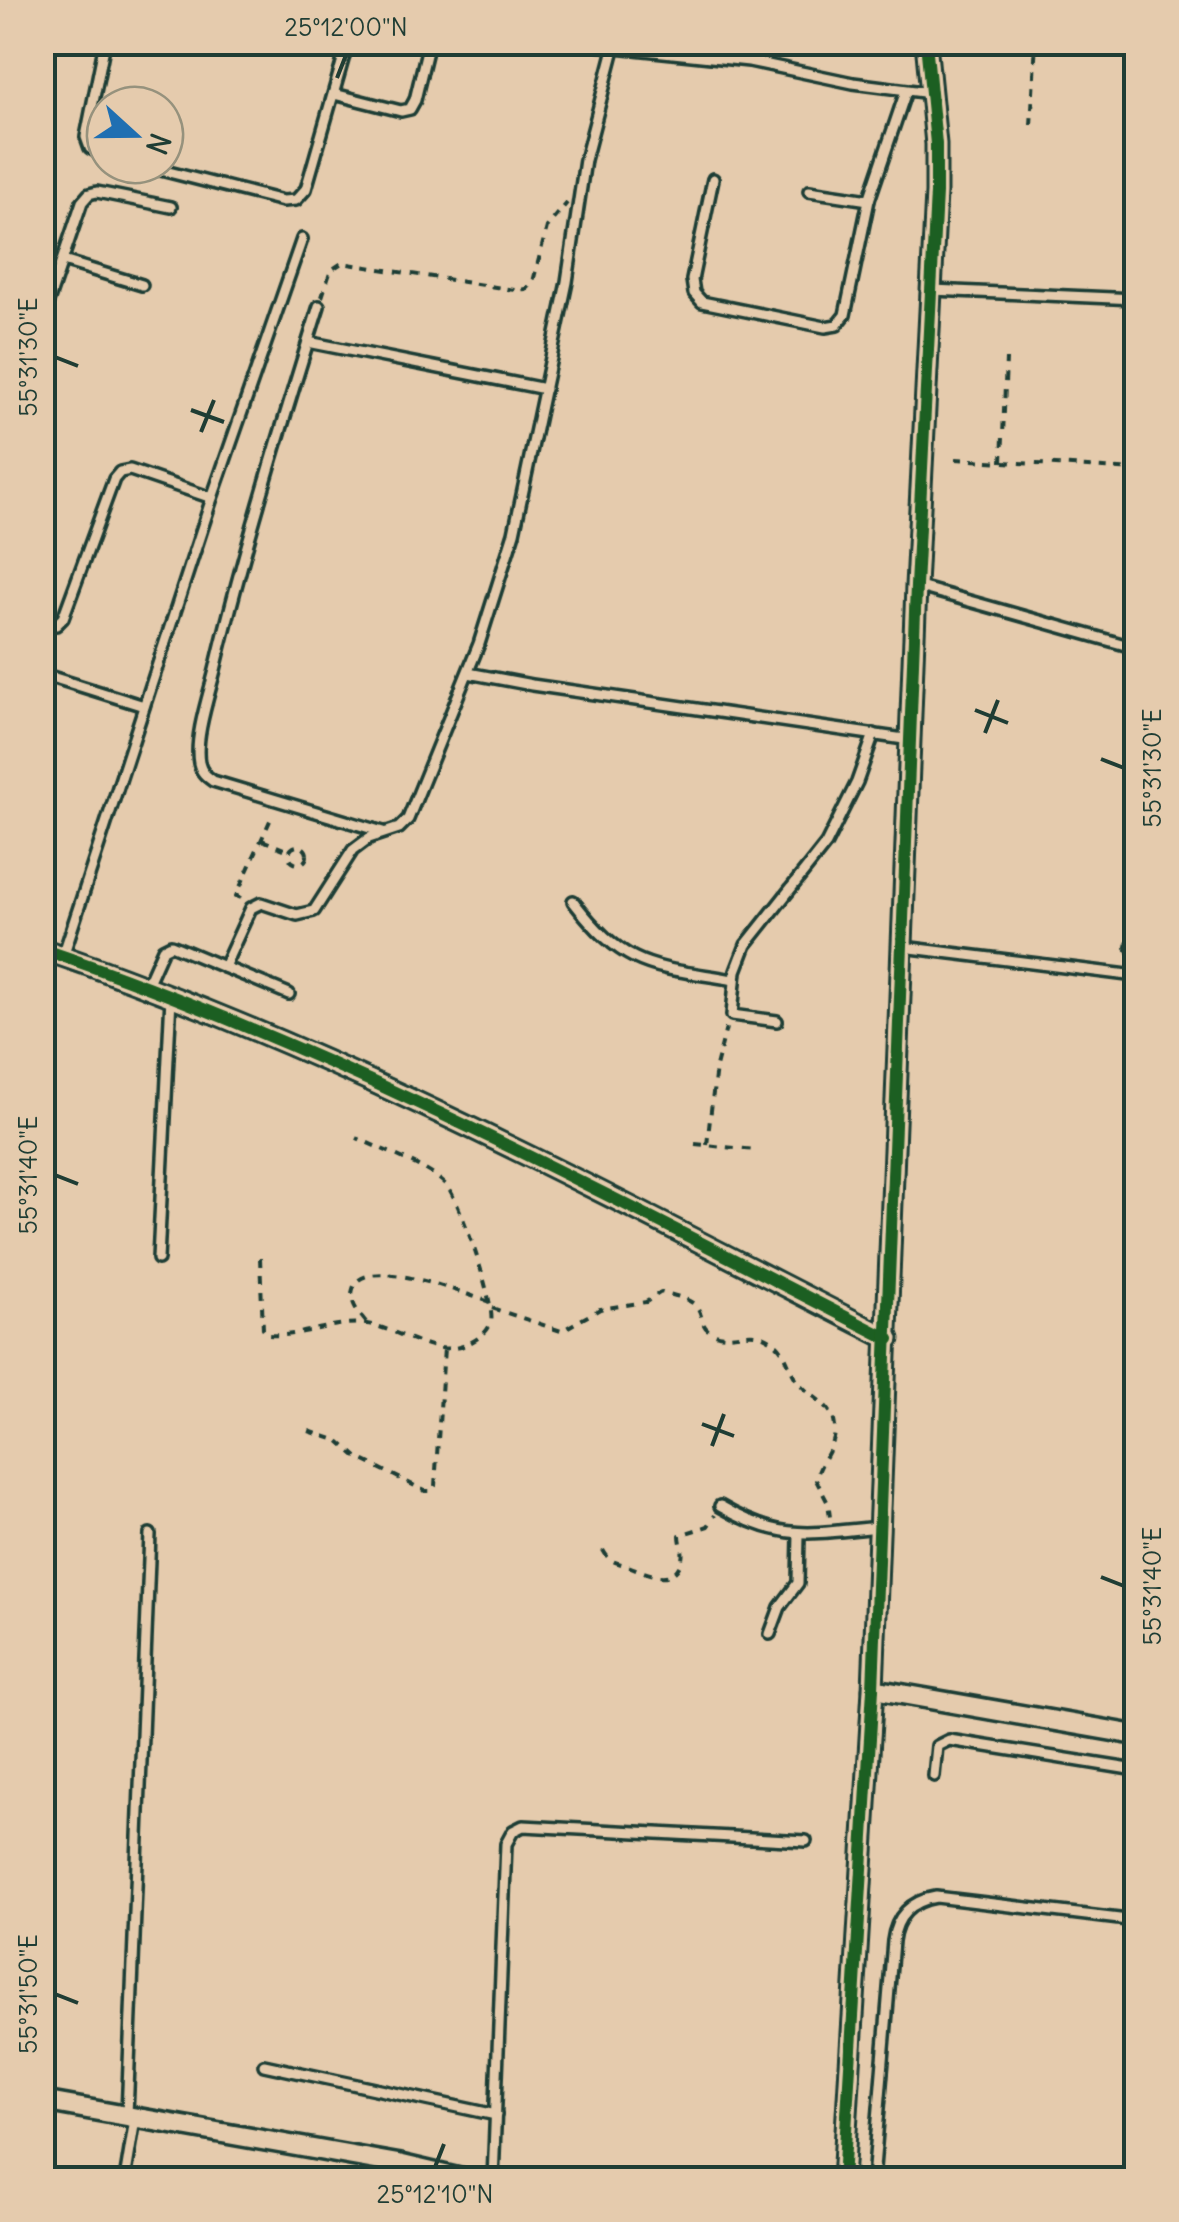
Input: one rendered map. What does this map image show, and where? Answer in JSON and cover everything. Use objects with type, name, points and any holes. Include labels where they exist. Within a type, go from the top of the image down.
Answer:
[{"type":"street","points":[[843,2180],[873,1689],[916,586],[937,168],[926,42]]},
{"type":"street","points":[[42,949],[171,994],[319,1058],[565,1174],[889,1339]]},
{"type":"street","points":[[873,1689],[1136,1735]]},
{"type":"street","points":[[42,2101],[397,2172],[466,2180]]},
{"type":"lane","points":[[96,85],[105,42]]},
{"type":"lane","points":[[185,176],[283,201],[296,200],[306,189],[348,42]]},
{"type":"lane","points":[[334,94],[401,111],[410,109],[430,42]]},
{"type":"lane","points":[[568,42],[768,64],[853,83],[931,93]]},
{"type":"lane","points":[[224,967],[254,905],[261,903],[297,915],[309,914],[318,907],[353,850],[408,819],[468,673],[514,533],[567,282],[594,121],[614,45]]},
{"type":"lane","points":[[713,178],[692,280],[697,298],[825,327],[837,325],[845,315],[870,200],[906,91]]},
{"type":"lane","points":[[809,190],[870,200]]},
{"type":"lane","points":[[42,320],[88,194],[97,192],[171,207]]},
{"type":"lane","points":[[62,956],[212,498],[302,239]]},
{"type":"lane","points":[[63,260],[142,285]]},
{"type":"lane","points":[[932,290],[1136,300]]},
{"type":"lane","points":[[319,306],[242,562],[200,742],[199,762],[208,778],[386,833]]},
{"type":"lane","points":[[308,342],[545,389]]},
{"type":"lane","points":[[42,623],[56,625],[63,618],[116,475],[130,470],[212,498]]},
{"type":"lane","points":[[1134,576],[1136,547]]},
{"type":"lane","points":[[916,586],[1136,648]]},
{"type":"lane","points":[[468,673],[911,740]]},
{"type":"lane","points":[[42,674],[144,706]]},
{"type":"lane","points":[[777,1022],[732,1015],[734,980],[746,945],[826,844],[864,767],[874,734]]},
{"type":"lane","points":[[572,901],[598,934],[637,960],[734,980]]},
{"type":"lane","points":[[147,986],[163,949],[170,945],[289,994]]},
{"type":"lane","points":[[903,947],[1136,976]]},
{"type":"lane","points":[[158,1259],[171,994]]},
{"type":"lane","points":[[720,1506],[758,1527],[798,1534],[880,1528]]},
{"type":"lane","points":[[125,2180],[131,2116],[150,1534]]},
{"type":"lane","points":[[770,1634],[780,1607],[798,1583],[798,1534]]},
{"type":"lane","points":[[934,1776],[935,1750],[940,1742],[949,1740],[1136,1770]]},
{"type":"lane","points":[[493,2180],[506,1844],[514,1831],[524,1826],[806,1840]]},
{"type":"lane","points":[[873,2180],[894,1930],[906,1910],[936,1897],[1136,1921]]},
{"type":"lane","points":[[264,2066],[496,2114]]},
{"type":"path","points":[[1031,125],[1036,42]]},
{"type":"path","points":[[319,306],[331,270],[342,263],[526,289],[532,282],[552,218],[580,196]]},
{"type":"path","points":[[1002,462],[1006,359]]},
{"type":"path","points":[[956,459],[1136,470]]},
{"type":"path","points":[[254,905],[236,896],[280,800]]},
{"type":"path","points":[[262,840],[289,851]]},
{"type":"path","points":[[707,1146],[716,1068],[732,1015]]},
{"type":"path","points":[[260,1258],[262,1329],[268,1335],[367,1324],[444,1348],[456,1348],[481,1336],[491,1324],[491,1305],[460,1206],[449,1188],[441,1180],[357,1138]]},
{"type":"path","points":[[695,1144],[755,1150]]},
{"type":"path","points":[[367,1324],[354,1308],[352,1294],[358,1280],[372,1273],[390,1273],[560,1331],[600,1309],[646,1302],[661,1292],[692,1302],[703,1325],[715,1334],[752,1334],[774,1342],[786,1354],[801,1385],[822,1402],[834,1422],[834,1438],[816,1480],[828,1503],[832,1532]]},
{"type":"path","points":[[310,1430],[339,1442],[356,1457],[431,1491],[435,1486],[444,1348]]},
{"type":"path","points":[[602,1550],[614,1563],[652,1577],[666,1576],[682,1558],[680,1535],[708,1526],[720,1506]]},
{"type":"cycle path","points":[[843,2180],[873,1689],[916,586],[936,193],[936,144],[926,42]]},
{"type":"cycle path","points":[[42,949],[260,1032],[367,1079],[577,1180],[889,1339]]}]
